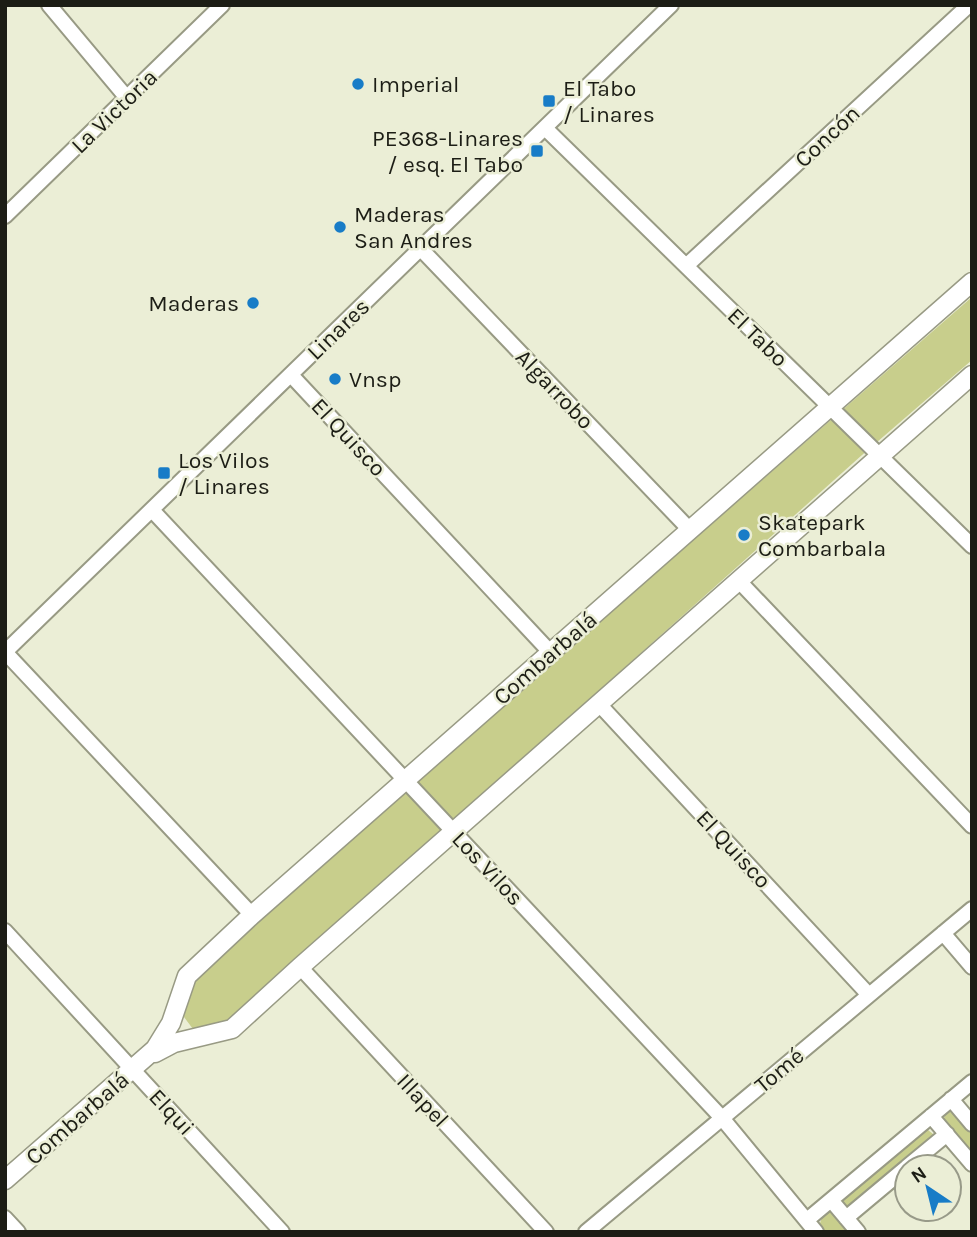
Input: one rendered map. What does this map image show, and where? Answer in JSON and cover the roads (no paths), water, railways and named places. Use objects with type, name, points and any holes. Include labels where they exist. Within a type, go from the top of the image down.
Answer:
[{"type":"main road","name":"Combarbalá","points":[[5,1180],[149,1056],[165,1034],[187,976],[252,915],[972,282]]},
{"type":"main road","name":"Combarbalá","points":[[149,1056],[174,1043],[225,1031],[238,1024],[972,375]]},
{"type":"main road","points":[[174,1012],[181,1028],[199,1038]]},
{"type":"street","points":[[49,5],[127,98]]},
{"type":"street","name":"La Victoria","points":[[5,216],[222,5]]},
{"type":"street","name":"Linares","points":[[5,652],[671,5]]},
{"type":"street","name":"Concón","points":[[686,267],[969,5]]},
{"type":"street","name":"El Tabo","points":[[545,128],[972,546]]},
{"type":"street","name":"Algarrobo","points":[[421,248],[690,530]]},
{"type":"street","name":"El Quisco","points":[[291,375],[551,653]]},
{"type":"street","name":"Los Vilos","points":[[152,509],[722,1118],[816,1232]]},
{"type":"street","points":[[739,581],[972,826]]},
{"type":"street","points":[[5,652],[252,915]]},
{"type":"street","name":"El Quisco","points":[[599,704],[869,995]]},
{"type":"street","name":"Tomé","points":[[586,1232],[972,909]]},
{"type":"street","name":"Elqui","points":[[5,931],[282,1232]]},
{"type":"street","points":[[943,933],[972,967]]},
{"type":"street","name":"Illapel","points":[[300,967],[546,1232]]},
{"type":"street","points":[[807,1220],[972,1082]]},
{"type":"street","points":[[951,1099],[972,1124]]},
{"type":"street","points":[[931,1116],[972,1164]]},
{"type":"street","points":[[924,1153],[947,1134]]},
{"type":"street","points":[[846,1218],[893,1179]]},
{"type":"street","points":[[831,1200],[858,1232]]},
{"type":"street","points":[[5,1218],[18,1232]]},
{"type":"place","name":"Imperial","points":[[358,84]]},
{"type":"place","name":"El Tabo / Linares","points":[[549,101]]},
{"type":"place","name":"PE368-Linares / esq. El Tabo","points":[[537,151]]},
{"type":"place","name":"Maderas San Andres","points":[[340,227]]},
{"type":"place","name":"Maderas","points":[[253,303]]},
{"type":"place","name":"Vnsp","points":[[335,379]]},
{"type":"place","name":"Los Vilos / Linares","points":[[164,473]]},
{"type":"place","name":"Skatepark Combarbala","points":[[744,535]]}]
